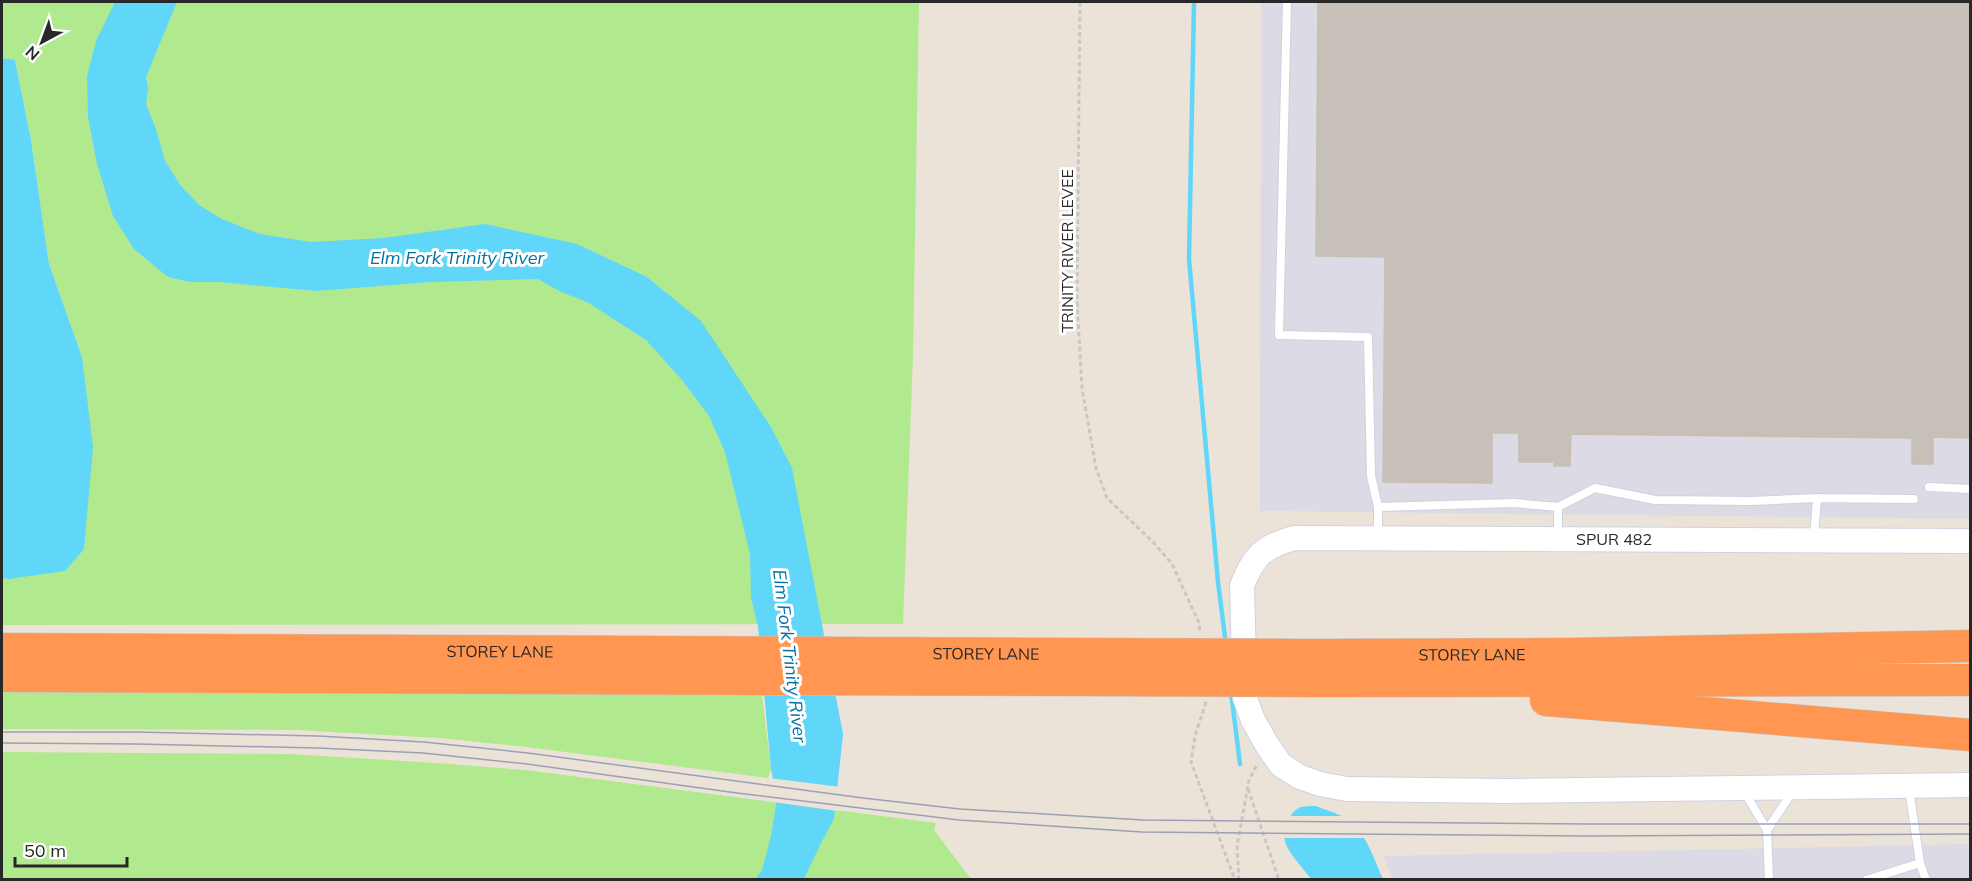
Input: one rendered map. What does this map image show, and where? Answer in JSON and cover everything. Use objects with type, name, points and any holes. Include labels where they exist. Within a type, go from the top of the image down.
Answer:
[{"type":"highway","points":[[1913,646],[1971,636]]},
{"type":"highway","name":"STOREY LANE","points":[[2,676],[1312,668],[1569,654],[1971,646]]},
{"type":"highway","name":"STOREY LANE","points":[[2,649],[1312,668],[1387,681],[1971,680]]},
{"type":"highway","points":[[1387,681],[1538,699],[1971,735]]},
{"type":"main road","name":"SPUR 482","points":[[1267,745],[1253,720],[1245,698],[1242,586],[1247,572],[1260,553],[1275,544],[1294,538],[1971,541]]},
{"type":"main road","points":[[1267,745],[1281,765],[1300,777],[1320,784],[1347,789],[1505,791],[1971,785]]},
{"type":"lane","points":[[1287,2],[1279,335],[1368,337],[1371,476],[1378,507],[1378,539]]},
{"type":"lane","points":[[1929,487],[1971,489]]},
{"type":"lane","points":[[1378,507],[1514,503],[1558,507],[1595,488],[1655,500],[1914,499]]},
{"type":"lane","points":[[1814,539],[1816,498]]},
{"type":"lane","points":[[1558,507],[1558,539]]},
{"type":"lane","points":[[1909,785],[1920,863],[1926,879]]},
{"type":"lane","points":[[1767,830],[1797,787]]},
{"type":"lane","points":[[1742,788],[1767,830],[1769,879]]},
{"type":"lane","points":[[1866,879],[1920,863]]},
{"type":"path","name":"TRINITY RIVER LEVEE","points":[[1080,2],[1077,301],[1082,388],[1096,468],[1107,498],[1154,543],[1172,564],[1199,623],[1200,634]]},
{"type":"path","points":[[1206,702],[1195,736],[1191,762],[1237,879]]},
{"type":"path","points":[[1237,879],[1237,846],[1249,780],[1267,745]]},
{"type":"path","points":[[1248,788],[1279,879]]},
{"type":"shaded area","points":[[1261,2],[1970,2],[1970,519],[1260,511]]},
{"type":"shaded area","points":[[1970,844],[1970,879],[1393,880],[1384,856]]},
{"type":"green space","points":[[2,2],[919,2],[913,355],[903,624],[2,625],[2,578],[8,579],[82,357],[49,264],[31,140],[15,60],[2,58]]},
{"type":"green space","points":[[2,692],[762,695],[771,769],[768,778],[438,738],[296,730],[2,729]]},
{"type":"green space","points":[[2,752],[290,754],[436,763],[525,770],[936,823],[934,830],[971,879],[2,880]]},
{"type":"water","name":"Elm Fork Trinity River","points":[[115,2],[177,2],[146,77],[148,89],[146,104],[165,161],[181,186],[199,205],[222,219],[260,234],[311,242],[384,238],[485,224],[577,244],[647,277],[701,321],[771,427],[792,468],[843,734],[834,819],[804,879],[755,879],[762,870],[771,836],[777,798],[771,769],[758,626],[751,598],[750,554],[725,452],[709,416],[682,380],[646,340],[587,302],[561,292],[538,279],[431,282],[316,291],[219,282],[190,282],[168,277],[134,249],[113,216],[97,164],[88,117],[87,76],[96,41]]},
{"type":"water","points":[[2,58],[15,60],[31,140],[49,264],[82,357],[93,447],[84,549],[65,571],[8,579],[2,578]]},
{"type":"water","points":[[1316,806],[1340,815],[1354,824],[1369,846],[1383,879],[1311,879],[1290,852],[1286,844],[1285,829],[1297,809]]},
{"type":"pier","points":[[769,778],[841,787],[838,811],[773,802]]},
{"type":"pier","points":[[1287,816],[1348,816],[1368,838],[1281,838]]},
{"type":"building","points":[[1318,2],[1971,2],[1971,438],[1933,437],[1933,464],[1912,464],[1912,438],[1571,434],[1570,466],[1554,466],[1554,462],[1519,462],[1519,433],[1492,433],[1492,483],[1383,482],[1385,257],[1316,256]]},
{"type":"waterway","points":[[1194,2],[1189,259],[1218,582],[1226,645]]},
{"type":"waterway","points":[[1231,692],[1240,764]]},
{"type":"tram line","points":[[2,732],[318,736],[424,742],[528,753],[960,809],[1143,820],[1589,824],[1970,824]]},
{"type":"tram line","points":[[2,743],[318,748],[423,753],[527,764],[959,820],[1142,832],[1589,836],[1970,834]]}]
